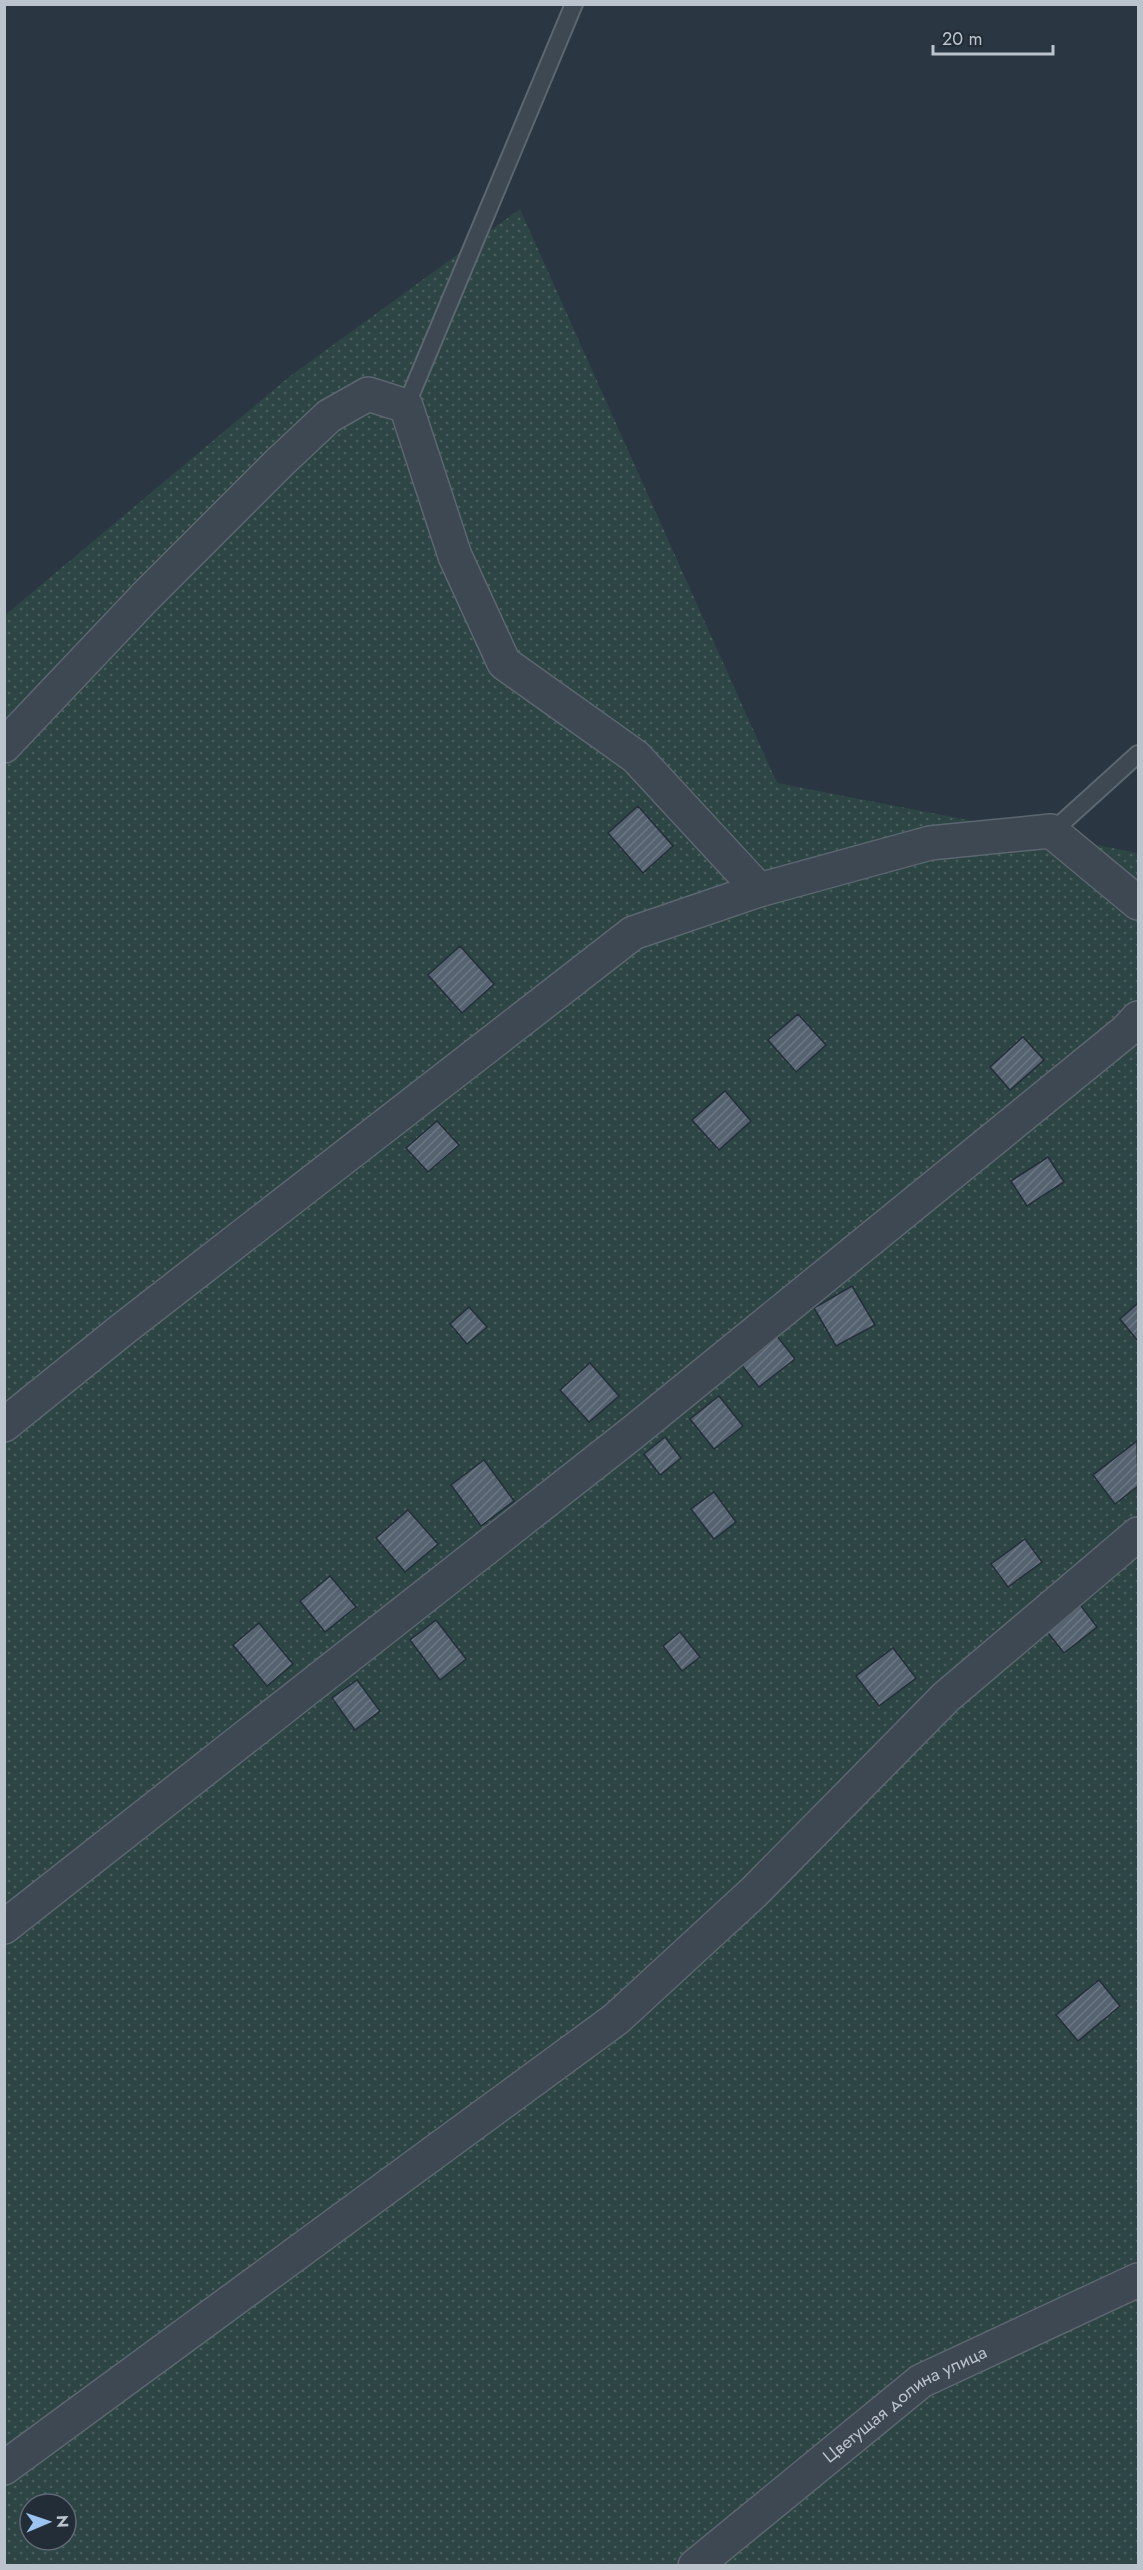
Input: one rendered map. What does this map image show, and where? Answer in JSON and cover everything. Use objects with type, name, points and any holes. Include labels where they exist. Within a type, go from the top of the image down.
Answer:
[{"type":"street","points":[[4,746],[145,597],[280,462],[329,416],[368,394],[406,406],[455,556],[504,663],[636,757],[759,890]]},
{"type":"street","points":[[4,1425],[123,1329],[633,933],[759,890],[930,843],[1053,831],[1138,903]]},
{"type":"street","points":[[4,1927],[631,1434],[1126,1031],[1138,1018]]},
{"type":"street","points":[[4,2468],[616,2019],[754,1892],[946,1697],[1138,1534]]},
{"type":"street","name":"Цветущая долина улица","points":[[695,2565],[921,2381],[1138,2280]]},
{"type":"lane","points":[[406,406],[574,4]]},
{"type":"lane","points":[[1053,831],[1138,754]]},
{"type":"green space","points":[[520,209],[777,783],[1138,853],[1138,2565],[5,2565],[4,616],[289,377]]},
{"type":"building","points":[[638,806],[673,846],[643,873],[608,833]]},
{"type":"building","points":[[460,946],[494,984],[462,1013],[428,975]]},
{"type":"building","points":[[798,1014],[826,1045],[796,1072],[768,1040]]},
{"type":"building","points":[[1023,1037],[1044,1060],[1010,1090],[990,1067]]},
{"type":"building","points":[[725,1091],[751,1121],[719,1150],[692,1120]]},
{"type":"building","points":[[437,1121],[459,1145],[428,1172],[406,1148]]},
{"type":"building","points":[[1048,1157],[1064,1182],[1027,1206],[1011,1181]]},
{"type":"building","points":[[852,1286],[875,1325],[836,1346],[814,1308]]},
{"type":"building","points":[[1138,1303],[1138,1341],[1120,1319]]},
{"type":"building","points":[[469,1307],[487,1327],[467,1344],[450,1324]]},
{"type":"building","points":[[776,1335],[795,1359],[759,1387],[740,1363]]},
{"type":"building","points":[[590,1363],[619,1396],[589,1422],[560,1390]]},
{"type":"building","points":[[719,1396],[743,1426],[714,1449],[690,1419]]},
{"type":"building","points":[[665,1437],[681,1458],[660,1475],[644,1454]]},
{"type":"building","points":[[1137,1441],[1138,1486],[1115,1504],[1093,1475]]},
{"type":"building","points":[[484,1460],[514,1501],[481,1526],[451,1485]]},
{"type":"building","points":[[714,1492],[736,1522],[714,1539],[691,1509]]},
{"type":"building","points":[[408,1510],[438,1544],[405,1572],[376,1538]]},
{"type":"building","points":[[1025,1539],[1042,1562],[1008,1587],[991,1564]]},
{"type":"building","points":[[330,1576],[356,1607],[325,1632],[300,1601]]},
{"type":"building","points":[[1078,1602],[1097,1627],[1064,1653],[1045,1629]]},
{"type":"building","points":[[436,1620],[466,1659],[440,1680],[410,1640]]},
{"type":"building","points":[[259,1623],[293,1664],[267,1686],[233,1645]]},
{"type":"building","points":[[680,1632],[700,1657],[682,1671],[663,1646]]},
{"type":"building","points":[[893,1648],[916,1678],[879,1706],[856,1676]]},
{"type":"building","points":[[357,1680],[380,1711],[355,1730],[332,1698]]},
{"type":"building","points":[[1099,1980],[1120,2006],[1078,2041],[1056,2015]]}]
